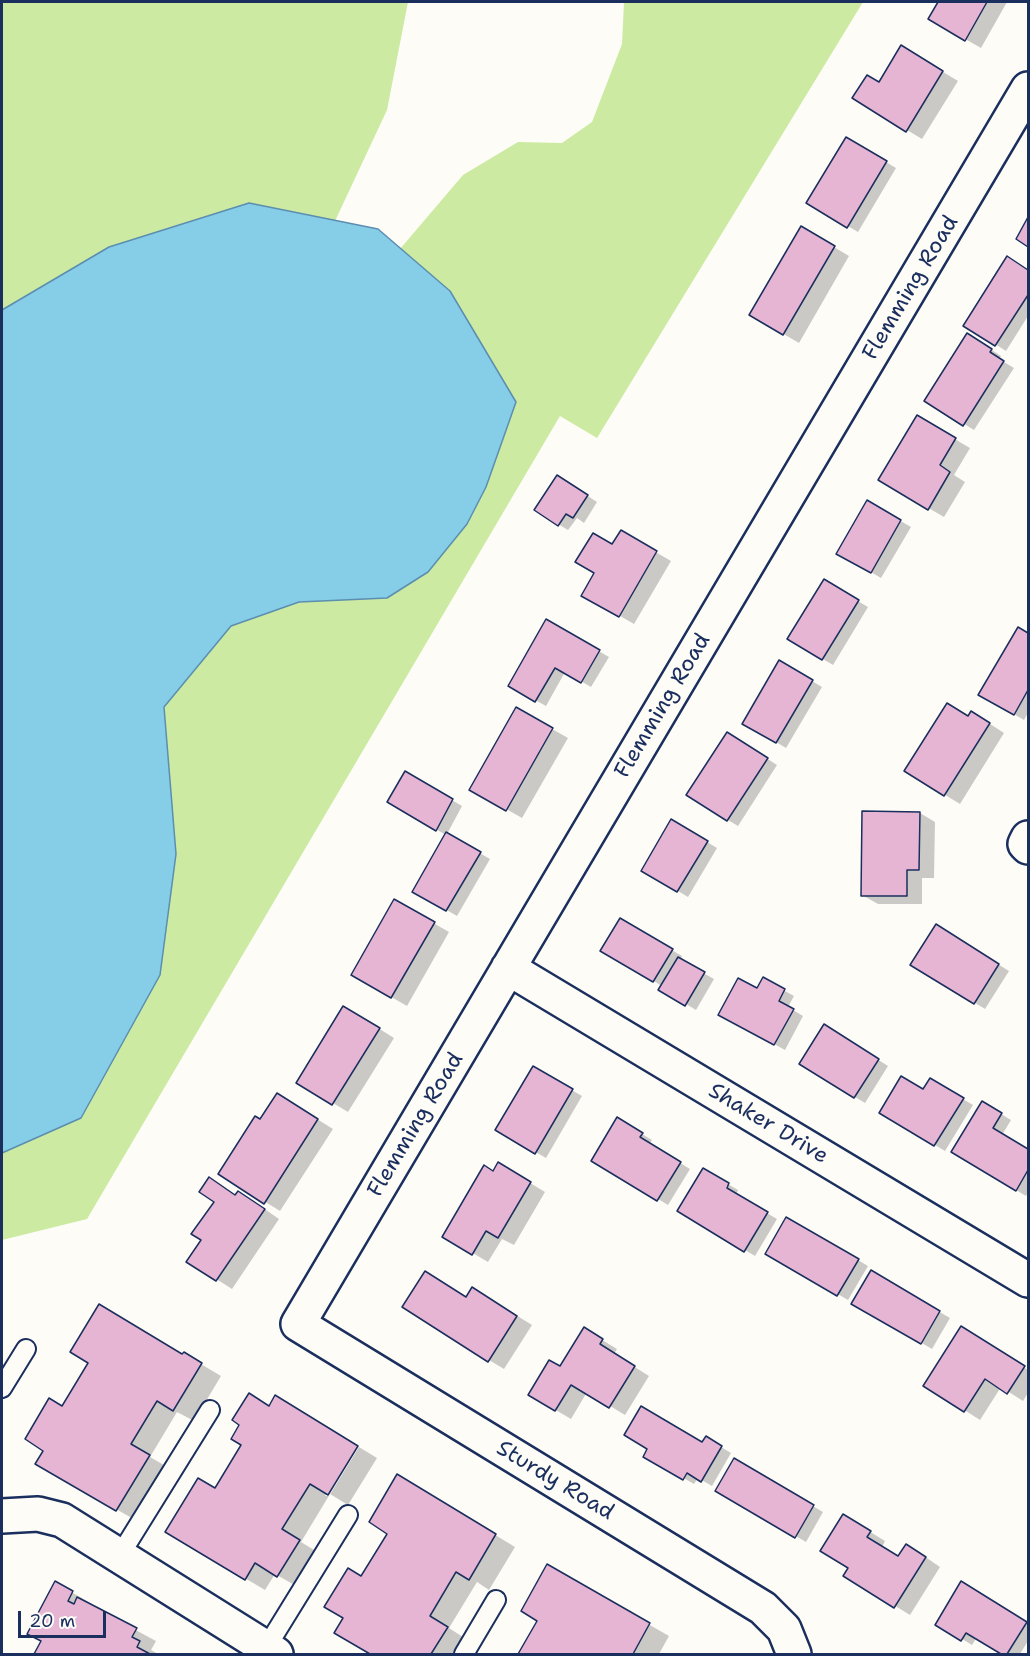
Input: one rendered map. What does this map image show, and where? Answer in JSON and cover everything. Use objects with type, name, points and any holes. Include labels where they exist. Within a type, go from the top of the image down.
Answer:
[{"type":"street","name":"Flemming Road","points":[[298,1324],[1029,88]]},
{"type":"street","name":"Shaker Drive","points":[[508,968],[1029,1280]]},
{"type":"street","name":"Sturdy Road","points":[[298,1324],[763,1608],[784,1629],[794,1654]]},
{"type":"street","points":[[2,1512],[38,1514],[62,1520],[271,1651]]},
{"type":"lane","points":[[2,1388],[26,1349]]},
{"type":"lane","points":[[120,1555],[210,1410]]},
{"type":"lane","points":[[271,1651],[348,1515]]},
{"type":"lane","points":[[464,1654],[496,1600]]},
{"type":"green space","points":[[2,2],[408,2],[387,110],[335,221],[249,203],[109,247],[2,310]]},
{"type":"green space","points":[[624,2],[863,2],[597,438],[560,416],[87,1219],[2,1240],[2,1153],[81,1118],[176,854],[164,707],[231,626],[299,602],[387,598],[467,524],[486,487],[516,402],[450,291],[400,249],[463,175],[518,142],[562,143],[592,122],[622,44]]},
{"type":"water","points":[[249,203],[378,229],[450,291],[516,402],[486,487],[467,524],[428,572],[387,598],[299,602],[231,626],[164,707],[176,854],[160,975],[81,1118],[2,1153],[2,310],[109,247]]},
{"type":"building","points":[[938,2],[987,2],[965,41],[928,19]]},
{"type":"building","points":[[901,45],[943,71],[906,132],[852,98],[867,75],[879,82]]},
{"type":"building","points":[[846,137],[887,161],[847,228],[806,203]]},
{"type":"building","points":[[1028,217],[1028,247],[1016,239]]},
{"type":"building","points":[[801,226],[835,246],[783,335],[749,315]]},
{"type":"building","points":[[1007,256],[1028,270],[1028,295],[995,346],[963,326]]},
{"type":"building","points":[[967,333],[992,349],[990,352],[1004,361],[963,426],[924,401]]},
{"type":"building","points":[[917,415],[956,438],[940,465],[950,472],[928,510],[878,480]]},
{"type":"building","points":[[557,475],[588,495],[573,518],[566,514],[558,526],[534,510]]},
{"type":"building","points":[[867,500],[901,520],[871,573],[836,554]]},
{"type":"building","points":[[621,530],[657,551],[619,617],[581,596],[594,573],[575,562],[593,533],[612,544]]},
{"type":"building","points":[[824,579],[859,600],[822,660],[787,639]]},
{"type":"building","points":[[546,619],[600,650],[581,683],[555,668],[535,702],[508,686]]},
{"type":"building","points":[[1018,627],[1028,633],[1028,690],[1014,715],[978,695]]},
{"type":"building","points":[[779,660],[813,680],[776,743],[742,724]]},
{"type":"building","points":[[947,703],[968,716],[971,711],[990,723],[944,796],[904,771]]},
{"type":"building","points":[[516,707],[553,728],[506,811],[469,790]]},
{"type":"building","points":[[727,732],[768,758],[727,821],[686,795]]},
{"type":"building","points":[[405,771],[453,799],[436,831],[387,802]]},
{"type":"building","points":[[862,811],[920,812],[919,870],[907,870],[907,896],[861,896]]},
{"type":"building","points":[[671,819],[708,841],[677,892],[641,871]]},
{"type":"building","points":[[446,832],[481,852],[446,911],[412,892]]},
{"type":"building","points":[[394,899],[435,922],[391,998],[351,975]]},
{"type":"building","points":[[620,918],[673,949],[653,982],[600,951]]},
{"type":"building","points":[[936,924],[999,964],[974,1004],[910,965]]},
{"type":"building","points":[[678,957],[705,972],[685,1006],[658,990]]},
{"type":"building","points":[[763,977],[785,989],[779,1001],[794,1009],[774,1045],[718,1015],[738,978],[757,988]]},
{"type":"building","points":[[343,1006],[380,1028],[332,1105],[296,1083]]},
{"type":"building","points":[[824,1024],[879,1059],[854,1098],[799,1064]]},
{"type":"building","points":[[533,1066],[573,1089],[535,1154],[495,1130]]},
{"type":"building","points":[[901,1076],[923,1089],[930,1078],[964,1098],[934,1146],[879,1113]]},
{"type":"building","points":[[277,1093],[318,1119],[264,1204],[218,1174],[255,1116],[260,1119]]},
{"type":"building","points":[[982,1101],[1002,1113],[993,1128],[1028,1149],[1028,1170],[1016,1191],[951,1152]]},
{"type":"building","points":[[617,1117],[643,1133],[640,1137],[681,1162],[657,1201],[591,1161]]},
{"type":"building","points":[[498,1162],[531,1182],[498,1238],[486,1231],[472,1255],[442,1237],[484,1165],[493,1171]]},
{"type":"building","points":[[703,1168],[729,1183],[727,1188],[768,1212],[744,1252],[677,1211]]},
{"type":"building","points":[[209,1177],[235,1195],[238,1191],[265,1209],[216,1281],[186,1262],[201,1240],[191,1234],[214,1202],[199,1192]]},
{"type":"building","points":[[786,1217],[859,1259],[837,1296],[765,1254]]},
{"type":"building","points":[[871,1270],[940,1311],[921,1344],[851,1304]]},
{"type":"building","points":[[425,1271],[466,1297],[472,1287],[517,1316],[488,1362],[402,1307]]},
{"type":"building","points":[[99,1304],[182,1354],[184,1352],[202,1363],[173,1411],[157,1401],[131,1444],[150,1455],[116,1511],[35,1464],[43,1451],[25,1439],[49,1398],[62,1406],[88,1363],[70,1352]]},
{"type":"building","points":[[961,1326],[1025,1366],[1007,1394],[985,1379],[964,1412],[923,1386]]},
{"type":"building","points":[[584,1327],[603,1339],[600,1344],[635,1366],[609,1408],[571,1385],[555,1411],[528,1395],[549,1360],[560,1366]]},
{"type":"building","points":[[249,1393],[269,1406],[275,1395],[358,1446],[328,1495],[310,1484],[282,1529],[300,1540],[277,1577],[255,1563],[245,1580],[165,1532],[198,1478],[215,1488],[241,1445],[231,1439],[239,1425],[232,1420]]},
{"type":"building","points":[[641,1406],[702,1442],[706,1436],[722,1446],[701,1482],[687,1473],[683,1480],[643,1457],[647,1449],[624,1435]]},
{"type":"building","points":[[734,1458],[814,1505],[795,1538],[715,1491]]},
{"type":"building","points":[[397,1474],[496,1534],[469,1580],[456,1572],[430,1616],[448,1627],[431,1654],[370,1654],[334,1633],[343,1618],[324,1607],[348,1568],[361,1576],[387,1534],[369,1522]]},
{"type":"building","points":[[843,1514],[871,1531],[867,1537],[898,1556],[906,1544],[926,1557],[894,1608],[843,1576],[848,1568],[820,1551]]},
{"type":"building","points":[[547,1564],[650,1623],[633,1654],[518,1654],[537,1621],[521,1611]]},
{"type":"building","points":[[55,1581],[73,1591],[68,1601],[74,1604],[77,1597],[137,1628],[132,1637],[140,1641],[137,1647],[150,1654],[34,1654],[41,1641],[27,1634]]},
{"type":"building","points":[[961,1581],[1027,1622],[1007,1654],[1001,1654],[966,1633],[961,1641],[935,1625]]}]
